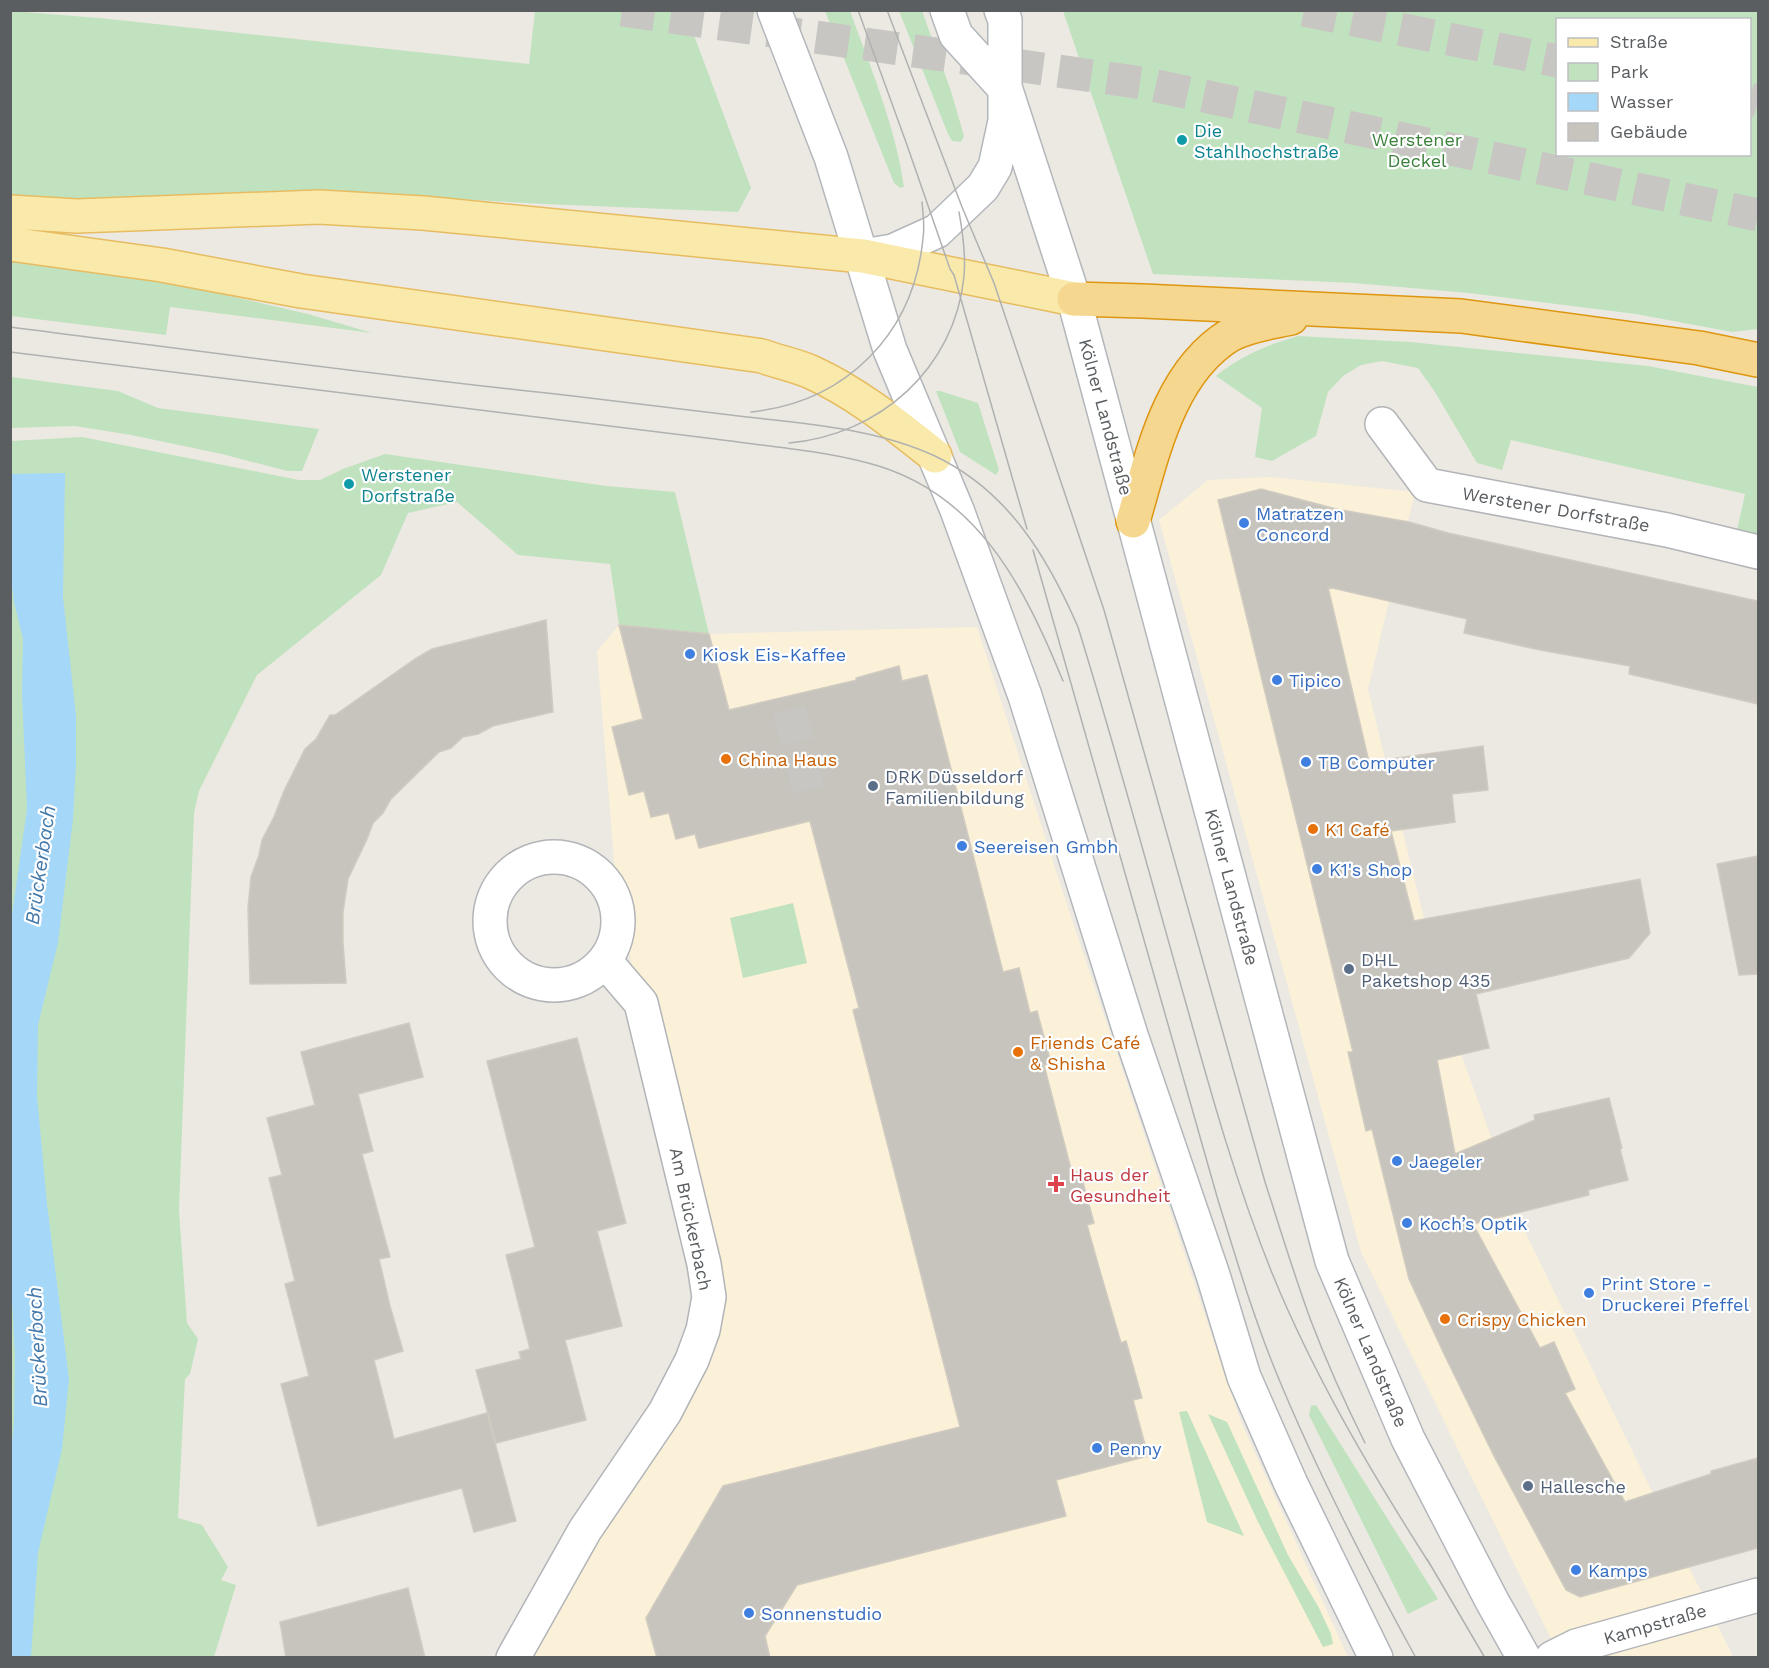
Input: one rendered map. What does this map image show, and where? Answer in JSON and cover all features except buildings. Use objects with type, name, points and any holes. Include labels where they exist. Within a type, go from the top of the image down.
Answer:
[{"type":"highway","points":[[1074,299],[1461,316],[1687,346],[1758,360]]},
{"type":"highway","points":[[1133,521],[1169,407],[1194,368],[1232,334],[1259,325],[1334,310]]},
{"type":"main road","points":[[774,10],[831,157],[890,350],[957,510],[1025,696],[1131,1035],[1213,1275],[1244,1377],[1290,1484],[1376,1658]]},
{"type":"main road","name":"Kölner Landstraße","points":[[947,10],[956,35],[1006,90],[1074,299],[1332,1261],[1408,1439],[1524,1658]]},
{"type":"main road","name":"Kölner Landstraße","points":[[862,256],[893,252],[937,231],[983,187],[995,166],[1005,121],[1005,20],[1001,10]]},
{"type":"main road","points":[[10,212],[77,216],[319,207],[435,214],[862,256],[1074,299]]},
{"type":"main road","points":[[10,244],[162,265],[301,291],[762,356],[809,371],[835,385],[881,413],[935,456]]},
{"type":"main road","name":"Werstener Dorfstraße","points":[[1382,424],[1427,486],[1667,530],[1758,552]]},
{"type":"main road","name":"Am Brückerbach","points":[[513,1658],[585,1530],[665,1412],[692,1360],[703,1330],[709,1297],[704,1264],[644,1011],[641,1003],[605,961]]},
{"type":"main road","name":"Kampstraße","points":[[1552,1658],[1576,1646],[1758,1595]]},
{"type":"shaded area","points":[[1270,477],[1415,492],[1368,689],[1449,1021],[1527,1236],[1733,1657],[1560,1657],[1361,1252],[1159,520],[1208,480]]},
{"type":"shaded area","points":[[619,625],[709,634],[977,627],[1071,917],[1241,1422],[1348,1657],[523,1658],[712,1293],[618,908],[597,651]]},
{"type":"green space","points":[[11,11],[100,18],[529,64],[535,11],[685,11],[751,188],[738,212],[317,191],[11,211]]},
{"type":"green space","points":[[825,11],[850,11],[889,120],[904,187],[900,188],[894,183]]},
{"type":"green space","points":[[899,11],[922,11],[951,91],[964,136],[961,142],[952,141],[948,134]]},
{"type":"green space","name":"Werstener Deckel","points":[[1063,11],[1758,11],[1758,329],[1732,332],[1636,314],[1469,293],[1354,283],[1153,274]]},
{"type":"green space","points":[[11,256],[166,281],[308,314],[372,333],[170,307],[166,335],[11,316]]},
{"type":"green space","points":[[1298,336],[1410,342],[1648,366],[1758,387],[1758,541],[1736,535],[1745,494],[1511,440],[1502,470],[1477,463],[1418,368],[1382,361],[1361,365],[1343,376],[1328,392],[1316,436],[1272,461],[1255,457],[1262,408],[1216,376],[1255,352]]},
{"type":"green space","points":[[11,377],[118,391],[158,408],[319,429],[302,471],[287,471],[222,454],[75,426],[11,428]]},
{"type":"green space","points":[[936,391],[978,403],[999,470],[996,475],[960,452]]},
{"type":"green space","points":[[82,437],[299,480],[320,480],[385,454],[606,486],[675,492],[709,634],[619,625],[610,564],[518,555],[457,502],[408,513],[381,575],[257,675],[199,791],[194,813],[179,1210],[187,1323],[198,1339],[190,1374],[185,1379],[178,1518],[202,1525],[228,1567],[221,1580],[236,1585],[214,1657],[11,1658],[11,441]]},
{"type":"green space","points":[[793,903],[807,963],[743,978],[730,918]]},
{"type":"green space","points":[[1316,1405],[1438,1599],[1408,1614],[1309,1415],[1311,1406]]},
{"type":"green space","points":[[1187,1411],[1244,1536],[1207,1522],[1179,1412]]},
{"type":"green space","points":[[1208,1414],[1227,1422],[1288,1555],[1319,1608],[1333,1644],[1323,1647],[1258,1522]]},
{"type":"water","name":"Brückerbach","points":[[65,473],[63,597],[76,716],[76,763],[73,819],[58,943],[38,1025],[37,1096],[47,1204],[69,1379],[62,1449],[38,1553],[31,1657],[11,1658],[10,1463],[14,1422],[15,1356],[10,1261],[10,929],[27,809],[22,694],[23,639],[14,602],[10,569],[10,474]]},
{"type":"tunnel","points":[[622,10],[1143,83],[1758,215]]},
{"type":"tunnel","points":[[1304,10],[1556,61]]},
{"type":"tunnel","points":[[1751,99],[1758,101]]},
{"type":"tunnel","points":[[789,710],[812,804]]},
{"type":"tram line","points":[[858,10],[954,275],[1027,529]]},
{"type":"tram line","points":[[887,10],[962,207],[994,283],[1104,610],[1265,1182],[1311,1321],[1336,1383],[1365,1443]]},
{"type":"tram line","points":[[751,412],[785,406],[817,394],[845,378],[869,357],[890,333],[906,304],[917,273],[924,234],[922,202]]},
{"type":"tram line","points":[[789,443],[822,437],[853,427],[882,411],[907,391],[928,368],[946,340],[958,310],[965,268],[959,212]]},
{"type":"tram line","points":[[10,327],[362,372],[843,429],[890,440],[935,456],[961,470],[984,488],[1004,507],[1038,551],[1053,575],[1078,627],[1216,1108],[1247,1207],[1272,1273],[1306,1349],[1345,1423],[1431,1566]]},
{"type":"tram line","points":[[10,352],[773,446],[868,463],[906,477],[939,496],[967,519],[992,547],[1013,578],[1063,681]]},
{"type":"tram line","points":[[1033,550],[1218,1200],[1252,1308],[1291,1409],[1324,1481],[1416,1658]]},
{"type":"tram line","points":[[1427,1559],[1485,1658]]},
{"type":"place","name":"Die Stahlhochstraße","points":[[1182,140]]},
{"type":"place","name":"Werstener Dorfstraße","points":[[349,484]]},
{"type":"place","name":"Matratzen Concord","points":[[1244,523]]},
{"type":"place","name":"Kiosk Eis-Kaffee","points":[[690,654]]},
{"type":"place","name":"Tipico","points":[[1277,680]]},
{"type":"place","name":"China Haus","points":[[726,759]]},
{"type":"place","name":"TB Computer","points":[[1306,762]]},
{"type":"place","name":"DRK Düsseldorf Familienbildung","points":[[873,786]]},
{"type":"place","name":"K1 Café","points":[[1313,829]]},
{"type":"place","name":"Seereisen Gmbh","points":[[962,846]]},
{"type":"place","name":"K1's Shop","points":[[1317,869]]},
{"type":"place","name":"DHL Paketshop 435","points":[[1349,969]]},
{"type":"place","name":"Friends Café & Shisha","points":[[1018,1052]]},
{"type":"place","name":"Jaegeler","points":[[1397,1161]]},
{"type":"place","name":"Haus der Gesundheit","points":[[1056,1184]]},
{"type":"place","name":"Koch’s Optik","points":[[1407,1223]]},
{"type":"place","name":"Print Store - Druckerei Pfeffel","points":[[1589,1293]]},
{"type":"place","name":"Crispy Chicken","points":[[1445,1319]]},
{"type":"place","name":"Penny","points":[[1097,1448]]},
{"type":"place","name":"Hallesche","points":[[1528,1486]]},
{"type":"place","name":"Kamps","points":[[1576,1570]]},
{"type":"place","name":"Sonnenstudio","points":[[749,1613]]}]
